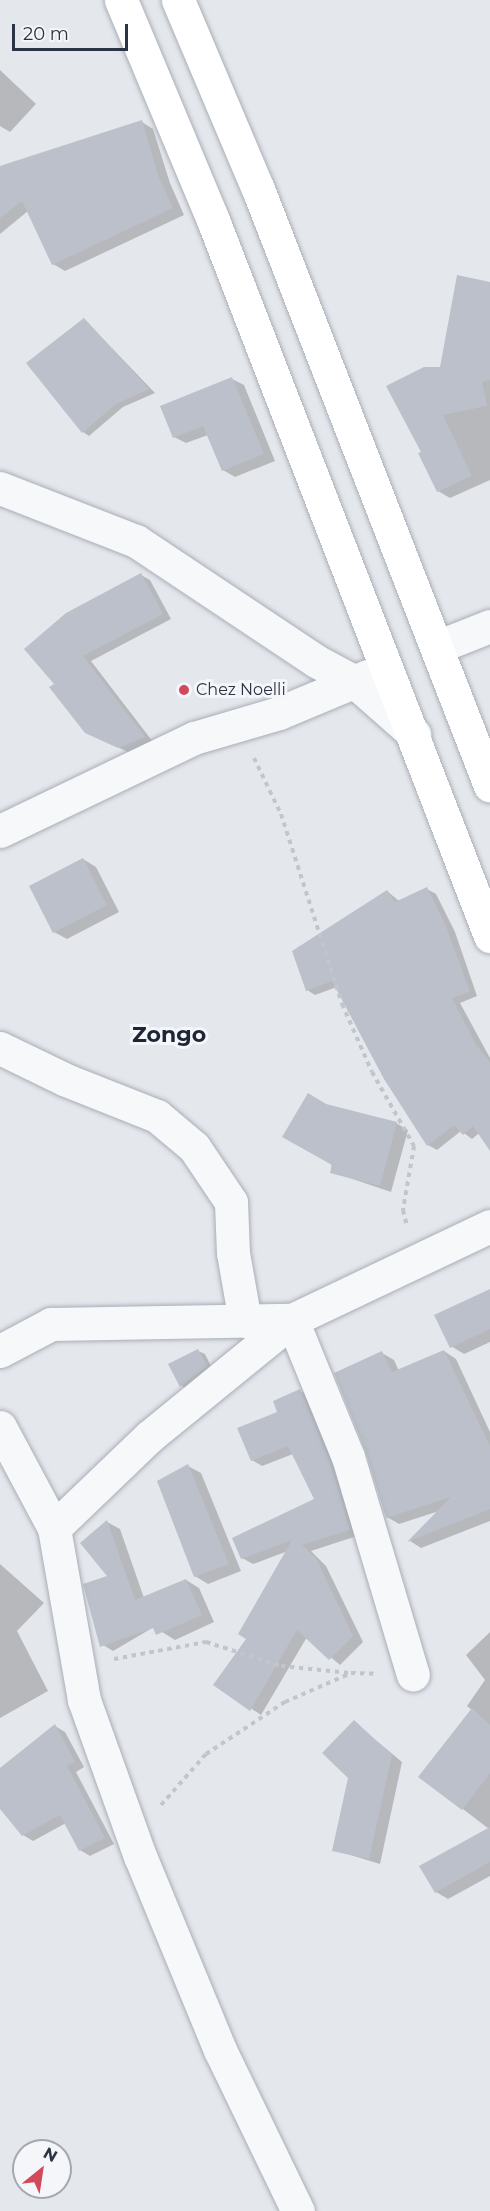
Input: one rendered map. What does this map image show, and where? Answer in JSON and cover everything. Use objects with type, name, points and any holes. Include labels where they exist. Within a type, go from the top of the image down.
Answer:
[{"type":"main road","points":[[121,0],[213,220],[388,666],[490,936]]},
{"type":"main road","points":[[178,0],[258,189],[490,786]]},
{"type":"street","points":[[0,488],[136,541],[316,661],[355,682],[414,734]]},
{"type":"street","points":[[437,647],[490,626]]},
{"type":"street","points":[[0,831],[194,738],[238,725],[355,682],[388,666]]},
{"type":"street","points":[[0,1048],[66,1080],[157,1116],[194,1147],[231,1202],[233,1253],[245,1321]]},
{"type":"street","points":[[54,1528],[150,1436],[292,1320],[417,1263],[490,1226]]},
{"type":"street","points":[[0,1351],[51,1324],[292,1320]]},
{"type":"street","points":[[292,1320],[348,1457],[413,1675]]},
{"type":"street","points":[[0,1427],[54,1528],[84,1700],[133,1837],[220,2050],[298,2211]]},
{"type":"path","points":[[238,725],[281,814],[342,1004],[372,1072],[414,1146],[403,1210],[417,1263]]},
{"type":"path","points":[[78,1663],[206,1642],[281,1666],[351,1673],[413,1675]]},
{"type":"path","points":[[133,1837],[206,1754],[285,1702],[351,1673]]},
{"type":"building","points":[[142,120],[158,175],[173,208],[52,265],[22,201],[0,218],[0,166]]},
{"type":"building","points":[[457,275],[490,282],[490,380],[482,382],[487,406],[443,415],[472,476],[437,492],[418,453],[421,452],[386,386],[424,367],[440,367]]},
{"type":"building","points":[[84,318],[149,389],[116,404],[82,433],[26,363]]},
{"type":"building","points":[[232,377],[264,454],[222,471],[203,426],[173,438],[160,406]]},
{"type":"building","points":[[141,573],[163,614],[83,656],[145,737],[118,748],[85,733],[49,687],[54,684],[24,649],[66,613]]},
{"type":"building","points":[[83,858],[107,905],[53,933],[29,886]]},
{"type":"building","points":[[427,887],[446,926],[470,992],[452,998],[476,1045],[490,1062],[490,1151],[473,1126],[463,1135],[454,1125],[427,1146],[384,1079],[332,981],[306,991],[292,951],[387,890],[395,902]]},
{"type":"building","points":[[308,1093],[326,1104],[397,1122],[380,1186],[330,1173],[332,1165],[282,1137]]},
{"type":"building","points":[[490,1289],[490,1329],[450,1348],[434,1315]]},
{"type":"building","points":[[198,1349],[207,1366],[180,1387],[168,1364]]},
{"type":"building","points":[[444,1350],[490,1446],[490,1509],[407,1542],[451,1497],[386,1518],[365,1450],[334,1373],[382,1351],[392,1372]]},
{"type":"building","points":[[300,1389],[330,1463],[350,1530],[302,1545],[316,1558],[353,1636],[329,1660],[297,1630],[250,1711],[213,1685],[246,1639],[238,1634],[292,1540],[241,1559],[232,1538],[314,1499],[288,1446],[251,1461],[237,1428],[277,1412],[273,1401]]},
{"type":"building","points":[[188,1464],[229,1564],[194,1577],[157,1481]]},
{"type":"building","points":[[107,1520],[135,1600],[186,1579],[202,1615],[156,1635],[153,1628],[100,1647],[83,1584],[107,1576],[80,1543]]},
{"type":"building","points":[[472,1708],[490,1725],[490,1773],[462,1810],[418,1777]]},
{"type":"building","points":[[354,1720],[392,1755],[369,1859],[332,1851],[348,1778],[322,1753]]},
{"type":"building","points":[[55,1724],[75,1762],[67,1766],[105,1838],[79,1851],[60,1815],[22,1836],[0,1809],[0,1768]]},
{"type":"building","points":[[490,1827],[490,1862],[435,1893],[419,1866]]},
{"type":"place","name":"Chez Noelli","points":[[184,690]]},
{"type":"district","name":"Zongo","points":[[169,1035]]}]
